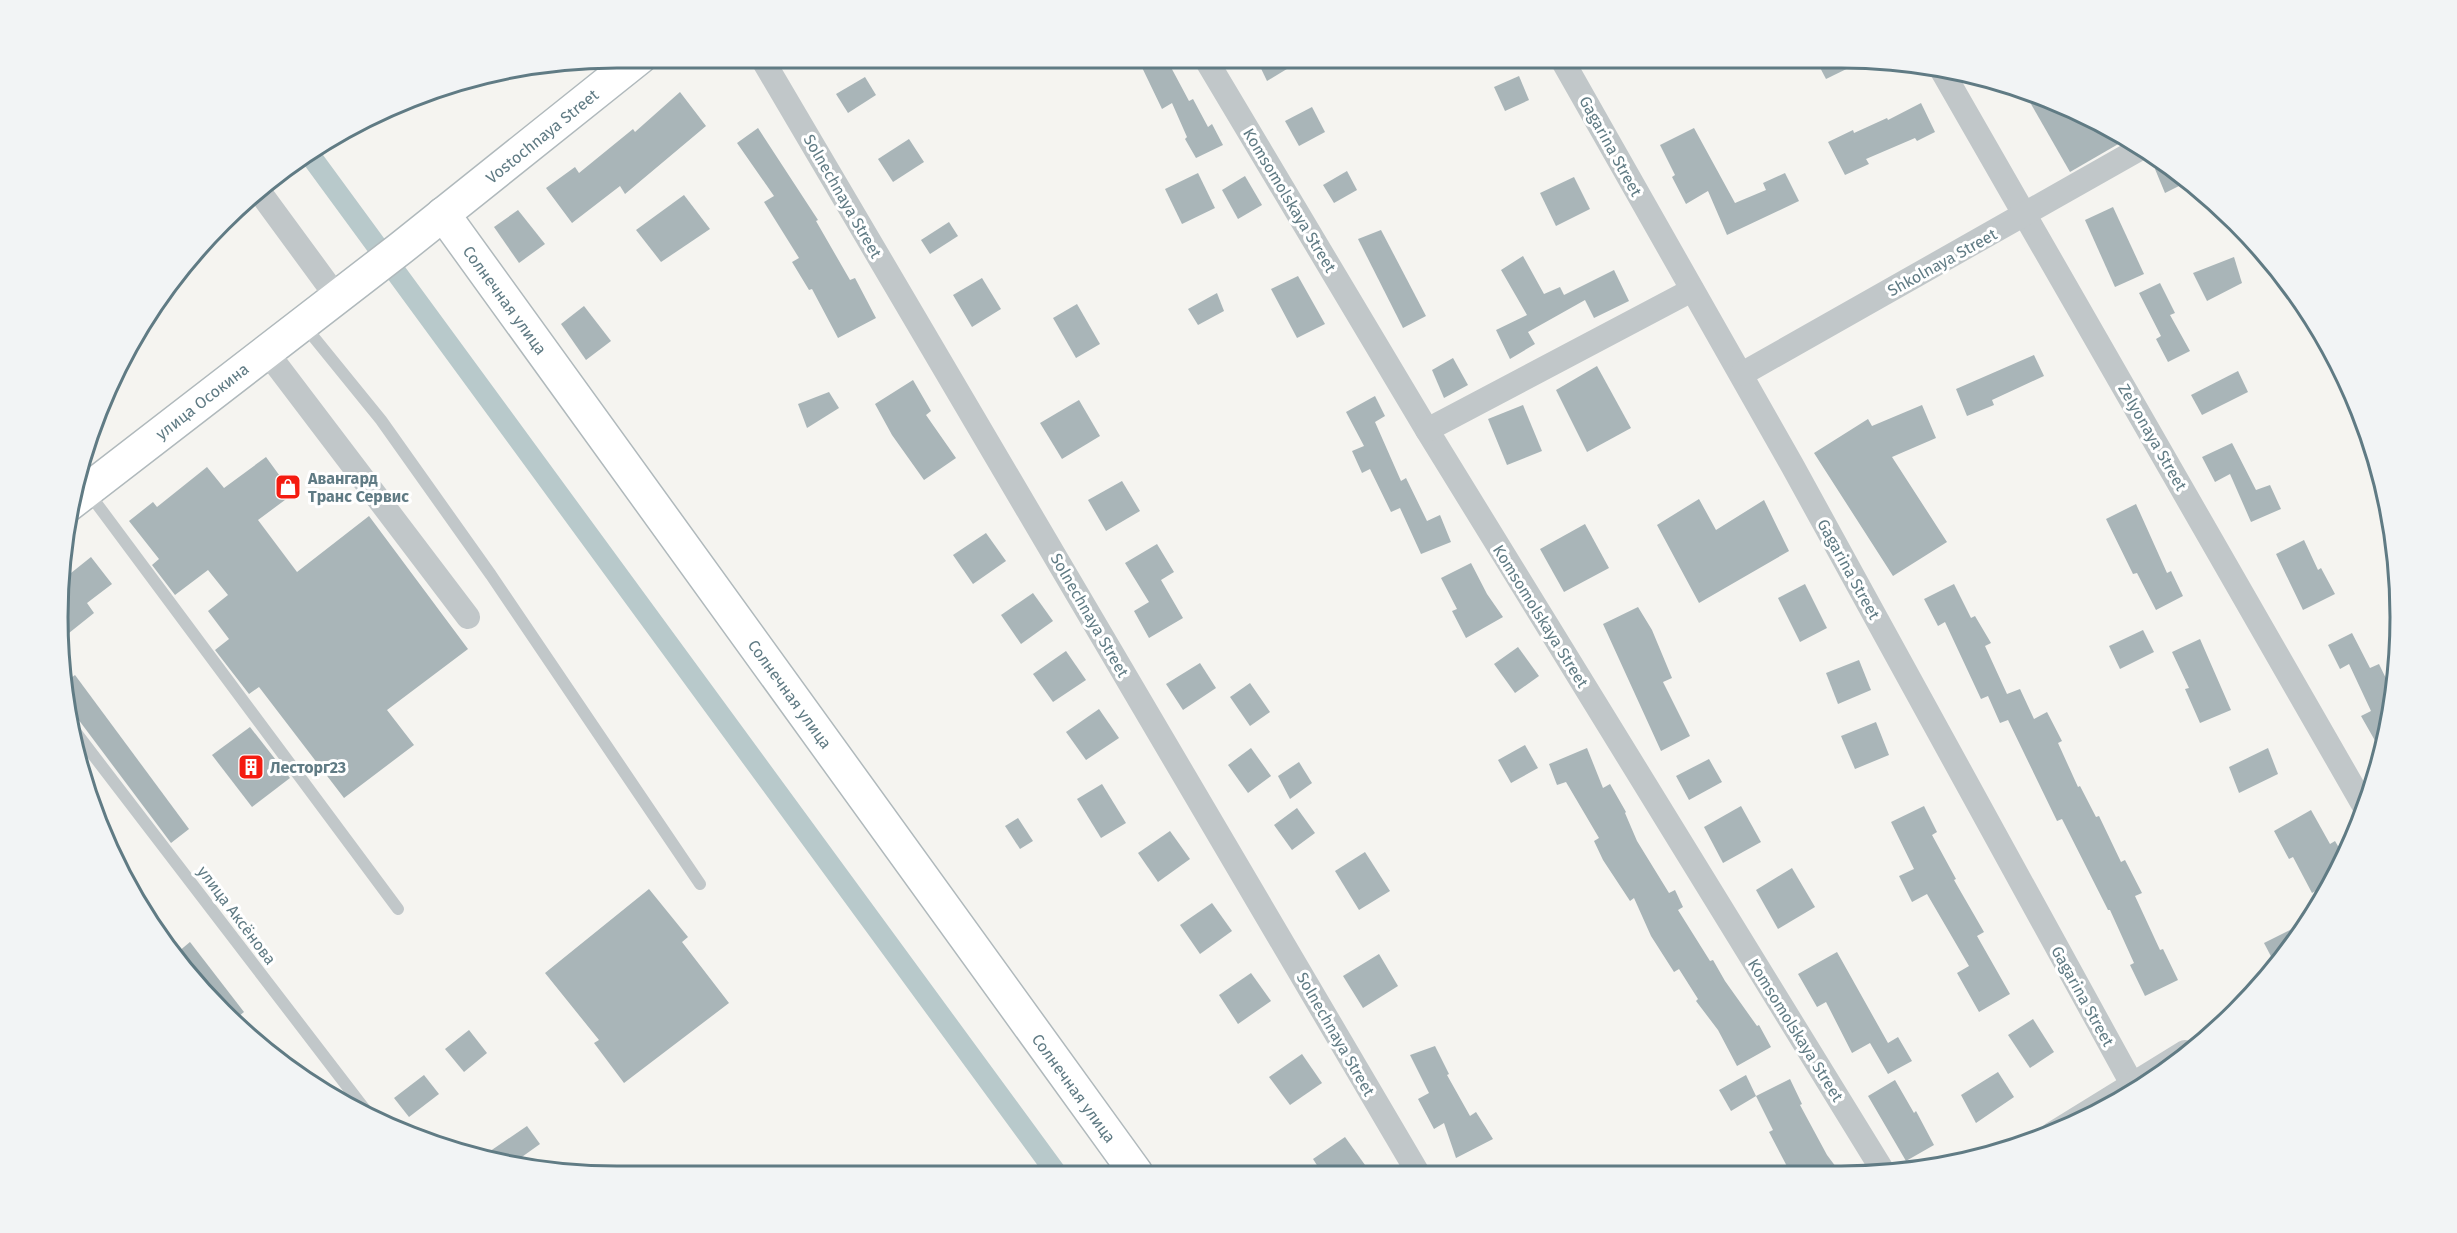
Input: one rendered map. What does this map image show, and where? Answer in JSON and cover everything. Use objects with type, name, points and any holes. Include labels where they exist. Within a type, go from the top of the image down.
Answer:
[{"type":"main road","name":"Vostochnaya Street","points":[[401,248],[626,68]]},
{"type":"main road","name":"Солнечная улица","points":[[443,214],[1131,1166]]},
{"type":"main road","name":"улица Осокина","points":[[81,496],[336,296],[401,248]]},
{"type":"street","name":"Solnechnaya Street","points":[[767,68],[1414,1166]]},
{"type":"street","name":"Komsomolskaya Street","points":[[1211,68],[1427,430],[1879,1164]]},
{"type":"street","name":"Gagarina Street","points":[[1568,68],[1742,375],[2131,1082]]},
{"type":"street","name":"Zelyonaya Street","points":[[1946,78],[2359,797]]},
{"type":"street","name":"Shkolnaya Street","points":[[1742,375],[2133,152]]},
{"type":"street","points":[[263,197],[336,296]]},
{"type":"street","points":[[1427,430],[1692,290]]},
{"type":"street","points":[[266,351],[468,617]]},
{"type":"lane","points":[[302,323],[381,420],[490,575],[700,884]]},
{"type":"lane","points":[[80,500],[398,909]]},
{"type":"lane","name":"улица Аксёнова","points":[[82,740],[358,1101]]},
{"type":"building","points":[[1142,68],[1171,68],[1189,101],[1193,99],[1208,127],[1212,124],[1223,145],[1196,158],[1185,139],[1187,137],[1172,103],[1162,109]]},
{"type":"building","points":[[1261,68],[1288,68],[1267,81]]},
{"type":"building","points":[[1820,68],[1848,68],[1826,79]]},
{"type":"building","points":[[1519,76],[1529,100],[1505,111],[1494,87]]},
{"type":"building","points":[[865,77],[876,95],[848,113],[836,94]]},
{"type":"building","points":[[680,92],[706,126],[625,194],[620,186],[572,223],[546,188],[575,167],[579,173],[633,129],[635,132]]},
{"type":"building","points":[[2030,101],[2083,124],[2119,144],[2070,172]]},
{"type":"building","points":[[1921,103],[1935,132],[1917,141],[1915,138],[1866,159],[1869,164],[1845,175],[1828,142],[1853,130],[1854,133],[1887,118],[1888,120]]},
{"type":"building","points":[[1312,107],[1325,132],[1299,146],[1285,121]]},
{"type":"building","points":[[758,128],[818,220],[816,221],[850,280],[855,278],[876,318],[838,338],[812,289],[809,290],[792,262],[799,258],[764,202],[774,196],[737,143]]},
{"type":"building","points":[[1694,128],[1735,203],[1766,190],[1763,183],[1785,173],[1799,201],[1727,235],[1708,191],[1686,204],[1672,177],[1675,175],[1660,145]]},
{"type":"building","points":[[909,139],[924,162],[893,182],[878,159]]},
{"type":"building","points":[[2157,168],[2180,185],[2165,193],[2155,169]]},
{"type":"building","points":[[1347,171],[1357,190],[1334,203],[1323,185]]},
{"type":"building","points":[[1198,173],[1215,208],[1182,224],[1165,189]]},
{"type":"building","points":[[1245,176],[1262,205],[1238,219],[1222,190]]},
{"type":"building","points":[[1574,177],[1590,209],[1556,226],[1540,193]]},
{"type":"building","points":[[684,195],[710,229],[661,262],[636,230]]},
{"type":"building","points":[[2113,207],[2144,274],[2115,287],[2085,220]]},
{"type":"building","points":[[518,210],[545,244],[519,263],[494,227]]},
{"type":"building","points":[[949,222],[958,236],[930,254],[921,240]]},
{"type":"building","points":[[1381,230],[1426,316],[1403,328],[1358,239]]},
{"type":"building","points":[[1523,256],[1544,294],[1560,287],[1564,295],[1614,270],[1629,301],[1594,318],[1585,300],[1528,332],[1535,344],[1510,359],[1496,330],[1527,315],[1501,270]]},
{"type":"building","points":[[2234,257],[2242,283],[2207,301],[2193,273]]},
{"type":"building","points":[[1298,276],[1325,324],[1297,338],[1271,289]]},
{"type":"building","points":[[982,278],[1001,309],[972,327],[953,295]]},
{"type":"building","points":[[2160,283],[2175,313],[2170,315],[2190,351],[2168,362],[2156,339],[2161,336],[2139,293]]},
{"type":"building","points":[[1217,293],[1224,311],[1198,325],[1188,309]]},
{"type":"building","points":[[1077,304],[1100,344],[1076,358],[1053,318]]},
{"type":"building","points":[[584,306],[611,341],[586,360],[561,324]]},
{"type":"building","points":[[2034,355],[2044,376],[1992,400],[1994,405],[1967,416],[1956,389]]},
{"type":"building","points":[[1453,358],[1468,385],[1444,398],[1432,370]]},
{"type":"building","points":[[1597,366],[1631,428],[1587,452],[1556,390]]},
{"type":"building","points":[[2238,371],[2248,392],[2202,415],[2191,395]]},
{"type":"building","points":[[913,380],[931,411],[926,415],[956,458],[924,480],[892,435],[875,404]]},
{"type":"building","points":[[829,392],[839,408],[807,428],[798,404]]},
{"type":"building","points":[[1375,396],[1385,416],[1375,422],[1401,481],[1406,478],[1427,521],[1440,515],[1451,542],[1421,554],[1400,508],[1391,512],[1370,469],[1362,473],[1352,451],[1364,446],[1346,412]]},
{"type":"building","points":[[1079,400],[1100,436],[1062,459],[1040,423]]},
{"type":"building","points":[[1523,405],[1542,451],[1507,465],[1488,419]]},
{"type":"building","points":[[1922,405],[1936,438],[1892,457],[1947,542],[1893,576],[1814,453],[1868,419],[1872,426]]},
{"type":"building","points":[[2232,443],[2256,490],[2270,485],[2281,509],[2251,522],[2230,474],[2215,482],[2202,457]]},
{"type":"building","points":[[266,457],[293,494],[258,520],[297,572],[369,516],[468,649],[387,710],[414,745],[344,798],[259,687],[249,694],[215,650],[229,639],[208,611],[228,595],[208,570],[175,595],[152,565],[159,559],[129,521],[153,502],[157,507],[207,467],[224,488]]},
{"type":"building","points":[[1122,481],[1140,511],[1106,531],[1088,500]]},
{"type":"building","points":[[1699,499],[1716,530],[1764,500],[1789,551],[1699,603],[1657,525]]},
{"type":"building","points":[[2136,504],[2167,573],[2171,571],[2183,596],[2156,610],[2137,573],[2133,574],[2106,519]]},
{"type":"building","points":[[1585,524],[1609,568],[1564,592],[1540,549]]},
{"type":"building","points":[[986,533],[1006,561],[973,584],[953,555]]},
{"type":"building","points":[[2304,540],[2318,570],[2321,568],[2335,594],[2303,610],[2276,554]]},
{"type":"building","points":[[1157,544],[1174,572],[1161,580],[1183,618],[1149,638],[1134,611],[1149,602],[1125,563]]},
{"type":"building","points":[[91,557],[112,584],[87,603],[94,613],[68,633],[68,616],[70,574]]},
{"type":"building","points":[[1471,563],[1487,594],[1503,617],[1466,638],[1452,611],[1457,609],[1441,578]]},
{"type":"building","points":[[1805,584],[1827,628],[1800,642],[1778,598]]},
{"type":"building","points":[[1954,584],[1971,618],[1975,616],[1991,643],[1985,646],[2007,694],[2020,689],[2034,719],[2047,712],[2062,741],[2058,743],[2078,787],[2080,786],[2096,817],[2099,816],[2121,862],[2125,860],[2142,893],[2135,896],[2160,950],[2163,949],[2178,980],[2145,996],[2130,965],[2134,963],[2110,910],[2062,819],[2057,821],[2008,720],[2000,723],[1988,696],[1981,699],[1945,622],[1938,626],[1924,599]]},
{"type":"building","points":[[1033,593],[1053,621],[1021,644],[1001,615]]},
{"type":"building","points":[[1638,607],[1652,630],[1672,678],[1663,682],[1690,736],[1661,751],[1603,624]]},
{"type":"building","points":[[2143,630],[2154,652],[2120,669],[2109,646]]},
{"type":"building","points":[[2352,633],[2370,668],[2379,664],[2386,678],[2375,741],[2361,716],[2371,711],[2349,664],[2340,669],[2328,645]]},
{"type":"building","points":[[2200,639],[2231,710],[2200,723],[2185,689],[2189,688],[2172,652]]},
{"type":"building","points":[[1518,647],[1539,676],[1515,693],[1494,664]]},
{"type":"building","points":[[1066,651],[1086,680],[1053,702],[1033,674]]},
{"type":"building","points":[[1859,660],[1871,690],[1838,704],[1826,673]]},
{"type":"building","points":[[1200,663],[1216,688],[1183,710],[1166,684]]},
{"type":"building","points":[[75,675],[189,829],[171,843],[77,718],[71,678]]},
{"type":"building","points":[[1250,683],[1270,712],[1250,726],[1230,697]]},
{"type":"building","points":[[1099,709],[1119,738],[1086,760],[1066,732]]},
{"type":"building","points":[[1876,722],[1889,755],[1855,769],[1841,736]]},
{"type":"building","name":"Лесторг23","points":[[250,727],[290,778],[252,807],[212,755]]},
{"type":"building","points":[[1525,745],[1538,768],[1511,783],[1498,760]]},
{"type":"building","points":[[1251,748],[1271,776],[1248,793],[1228,765]]},
{"type":"building","points":[[1587,748],[1603,788],[1610,784],[1626,812],[1637,841],[1669,893],[1675,890],[1683,907],[1678,910],[1710,961],[1713,960],[1725,981],[1757,1026],[1759,1025],[1771,1047],[1737,1066],[1718,1030],[1696,1001],[1698,999],[1679,969],[1674,972],[1651,936],[1634,898],[1630,901],[1603,860],[1594,841],[1599,838],[1566,782],[1557,785],[1549,764]]},
{"type":"building","points":[[2268,748],[2278,774],[2239,793],[2229,767]]},
{"type":"building","points":[[1709,759],[1722,782],[1689,800],[1676,776]]},
{"type":"building","points":[[1299,762],[1312,783],[1290,799],[1278,776]]},
{"type":"building","points":[[1102,784],[1126,823],[1101,838],[1077,799]]},
{"type":"building","points":[[1741,806],[1761,842],[1723,863],[1704,827]]},
{"type":"building","points":[[1924,806],[1937,832],[1932,835],[1956,879],[1954,880],[1984,932],[1977,936],[2010,994],[1979,1012],[1957,973],[1969,966],[1927,894],[1912,902],[1899,876],[1914,869],[1891,822]]},
{"type":"building","points":[[1297,808],[1315,833],[1292,850],[1274,825]]},
{"type":"building","points":[[2311,810],[2330,844],[2335,841],[2339,847],[2316,891],[2312,893],[2293,857],[2289,859],[2274,831]]},
{"type":"building","points":[[1018,818],[1033,841],[1020,849],[1005,826]]},
{"type":"building","points":[[1170,831],[1190,859],[1158,882],[1138,853]]},
{"type":"building","points":[[1365,852],[1390,891],[1359,910],[1335,871]]},
{"type":"building","points":[[1792,868],[1815,907],[1778,929],[1756,890]]},
{"type":"building","points":[[649,889],[688,937],[682,942],[729,1003],[624,1083],[594,1043],[599,1040],[545,973]]},
{"type":"building","points":[[1212,903],[1232,931],[1200,954],[1180,925]]},
{"type":"building","points":[[2292,929],[2271,957],[2264,943]]},
{"type":"building","points":[[190,942],[244,1012],[240,1015],[228,1005],[180,950]]},
{"type":"building","points":[[1837,952],[1888,1043],[1898,1037],[1912,1061],[1888,1074],[1870,1043],[1852,1053],[1826,1002],[1817,1007],[1798,974]]},
{"type":"building","points":[[1379,954],[1398,986],[1363,1008],[1343,976]]},
{"type":"building","points":[[1251,973],[1271,1001],[1238,1024],[1219,995]]},
{"type":"building","points":[[2033,1019],[2054,1052],[2030,1068],[2008,1035]]},
{"type":"building","points":[[469,1030],[487,1053],[464,1072],[445,1049]]},
{"type":"building","points":[[1435,1046],[1449,1074],[1447,1075],[1470,1116],[1476,1112],[1493,1139],[1456,1158],[1444,1123],[1434,1129],[1418,1099],[1429,1093],[1410,1055]]},
{"type":"building","points":[[1302,1054],[1322,1083],[1290,1105],[1269,1077]]},
{"type":"building","points":[[1998,1072],[2014,1097],[1976,1123],[1961,1095]]},
{"type":"building","points":[[424,1075],[439,1094],[409,1117],[394,1098]]},
{"type":"building","points":[[1746,1075],[1756,1096],[1731,1111],[1719,1090]]},
{"type":"building","points":[[1790,1079],[1802,1104],[1800,1105],[1835,1166],[1787,1166],[1769,1132],[1773,1130],[1756,1096]]},
{"type":"building","points":[[1895,1080],[1914,1113],[1916,1111],[1934,1145],[1906,1161],[1868,1096]]},
{"type":"building","points":[[527,1126],[540,1144],[522,1157],[491,1151]]},
{"type":"building","points":[[1345,1137],[1365,1165],[1318,1166],[1313,1159]]},
{"type":"waterway","points":[[313,159],[1051,1166]]},
{"type":"place","name":"Авангард Транс Сервис","points":[[288,487]]},
{"type":"place","name":"Лесторг23","points":[[251,767]]}]
